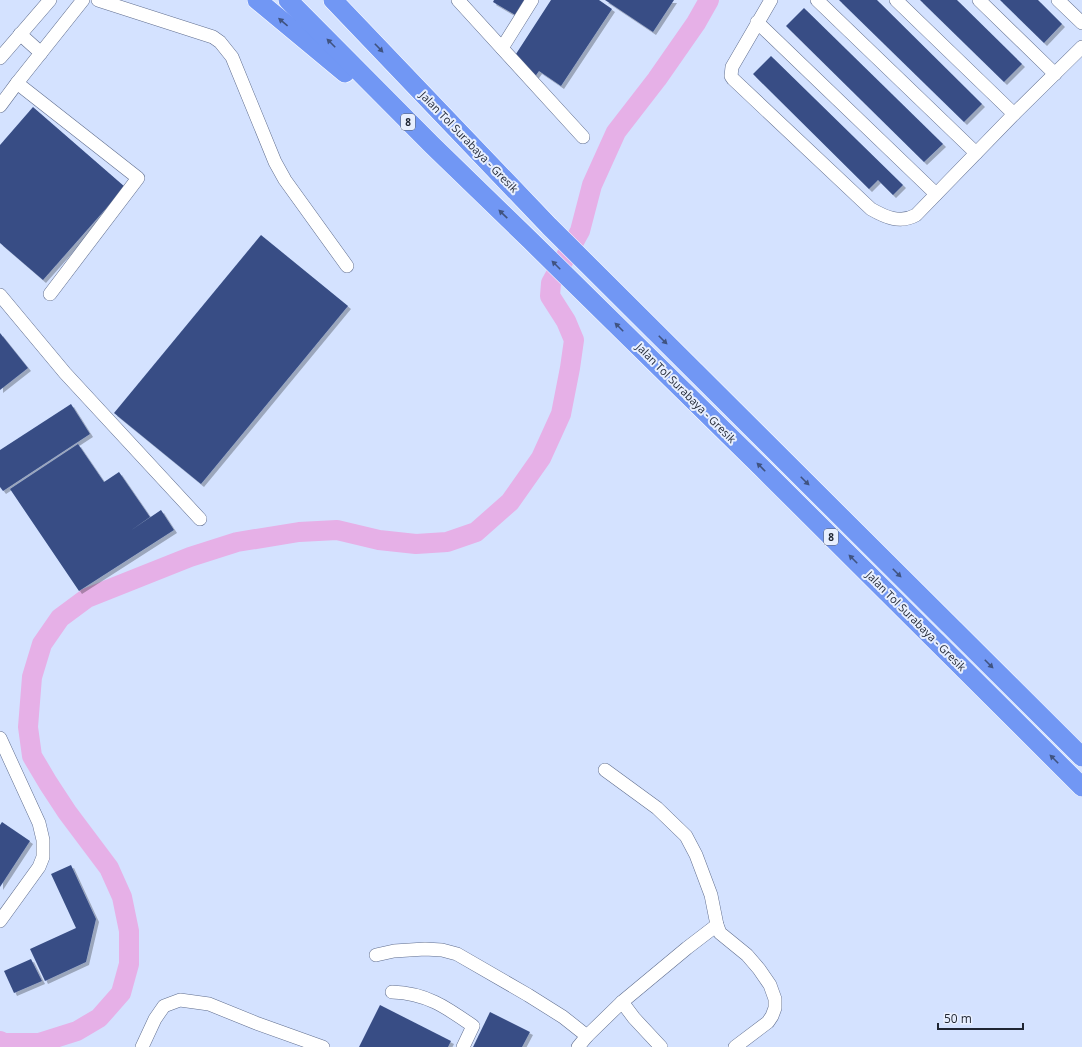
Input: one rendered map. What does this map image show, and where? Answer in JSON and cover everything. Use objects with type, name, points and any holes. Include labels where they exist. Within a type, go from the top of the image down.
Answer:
[{"type":"highway","points":[[258,0],[432,145]]},
{"type":"highway","name":"Jalan Tol Surabaya - Gresik","points":[[288,0],[432,145],[531,240],[1082,787]]},
{"type":"highway","name":"Jalan Tol Surabaya - Gresik","points":[[333,0],[595,273],[1082,758]]},
{"type":"street","points":[[0,58],[50,0]]},
{"type":"street","points":[[0,106],[83,0]]},
{"type":"street","points":[[98,0],[213,37],[220,42],[232,57],[275,162],[284,180],[347,266]]},
{"type":"street","points":[[458,0],[583,137]]},
{"type":"street","points":[[502,48],[532,0]]},
{"type":"street","points":[[771,0],[732,67],[731,76],[871,209],[887,218],[908,220],[916,216],[1014,114],[1082,47]]},
{"type":"street","points":[[817,0],[976,153]]},
{"type":"street","points":[[896,0],[1014,114]]},
{"type":"street","points":[[979,0],[1055,74]]},
{"type":"street","points":[[1058,0],[1082,23]]},
{"type":"street","points":[[757,22],[936,194]]},
{"type":"street","points":[[20,34],[42,53]]},
{"type":"street","points":[[17,84],[138,178],[50,294]]},
{"type":"street","points":[[0,295],[65,373],[200,519]]},
{"type":"street","points":[[0,738],[39,823],[43,840],[43,857],[39,867],[0,921]]},
{"type":"street","points":[[605,770],[657,808],[686,836],[696,855],[711,895],[717,925],[724,936],[747,955],[760,969],[770,985],[775,999],[775,1008],[772,1016],[768,1022],[735,1047]]},
{"type":"street","points":[[578,1047],[587,1036],[622,1002],[717,925]]},
{"type":"street","points":[[376,955],[394,951],[425,949],[442,950],[453,953],[539,1002],[563,1017],[587,1036]]},
{"type":"street","points":[[392,992],[403,992],[427,997],[473,1026],[463,1047]]},
{"type":"street","points":[[142,1047],[155,1019],[164,1006],[180,1000],[209,1004],[323,1047]]},
{"type":"street","points":[[622,1002],[634,1018],[661,1047]]},
{"type":"building","points":[[494,0],[527,0],[517,16],[493,2]]},
{"type":"building","points":[[551,0],[599,0],[612,9],[561,86],[539,71],[534,78],[514,57]]},
{"type":"building","points":[[605,0],[674,0],[653,32]]},
{"type":"building","points":[[839,0],[877,0],[982,104],[964,122]]},
{"type":"building","points":[[920,0],[957,0],[1022,64],[1004,82]]},
{"type":"building","points":[[1000,0],[1038,0],[1062,24],[1044,43]]},
{"type":"building","points":[[804,8],[943,144],[924,162],[786,26]]},
{"type":"building","points":[[771,56],[903,185],[893,195],[878,180],[869,189],[753,74]]},
{"type":"building","points":[[33,107],[125,187],[43,280],[0,243],[0,145]]},
{"type":"building","points":[[261,235],[348,306],[201,484],[114,413]]},
{"type":"building","points":[[0,333],[28,368],[0,390]]},
{"type":"building","points":[[71,404],[90,434],[3,491],[0,487],[0,450]]},
{"type":"building","points":[[78,444],[104,482],[119,472],[150,517],[130,531],[161,510],[174,530],[79,591],[10,489]]},
{"type":"building","points":[[2,822],[30,841],[0,887],[0,825]]},
{"type":"building","points":[[71,865],[96,919],[86,962],[45,981],[30,949],[76,928],[51,874]]},
{"type":"building","points":[[31,959],[42,981],[14,993],[4,971]]},
{"type":"building","points":[[380,1005],[451,1041],[448,1047],[359,1047]]},
{"type":"building","points":[[490,1012],[530,1032],[522,1047],[473,1047]]},
{"type":"waterway","points":[[0,1041],[4,1043],[39,1043],[77,1031],[99,1018],[121,993],[129,964],[129,931],[122,897],[109,868],[67,812],[32,756],[28,727],[32,677],[42,644],[60,618],[87,598],[190,557],[237,542],[299,532],[337,530],[379,540],[416,544],[447,542],[476,532],[510,502],[541,458],[561,414],[570,368],[574,340],[566,321],[550,296],[551,283],[580,231],[592,185],[616,132],[657,79],[696,23],[709,0]]}]
